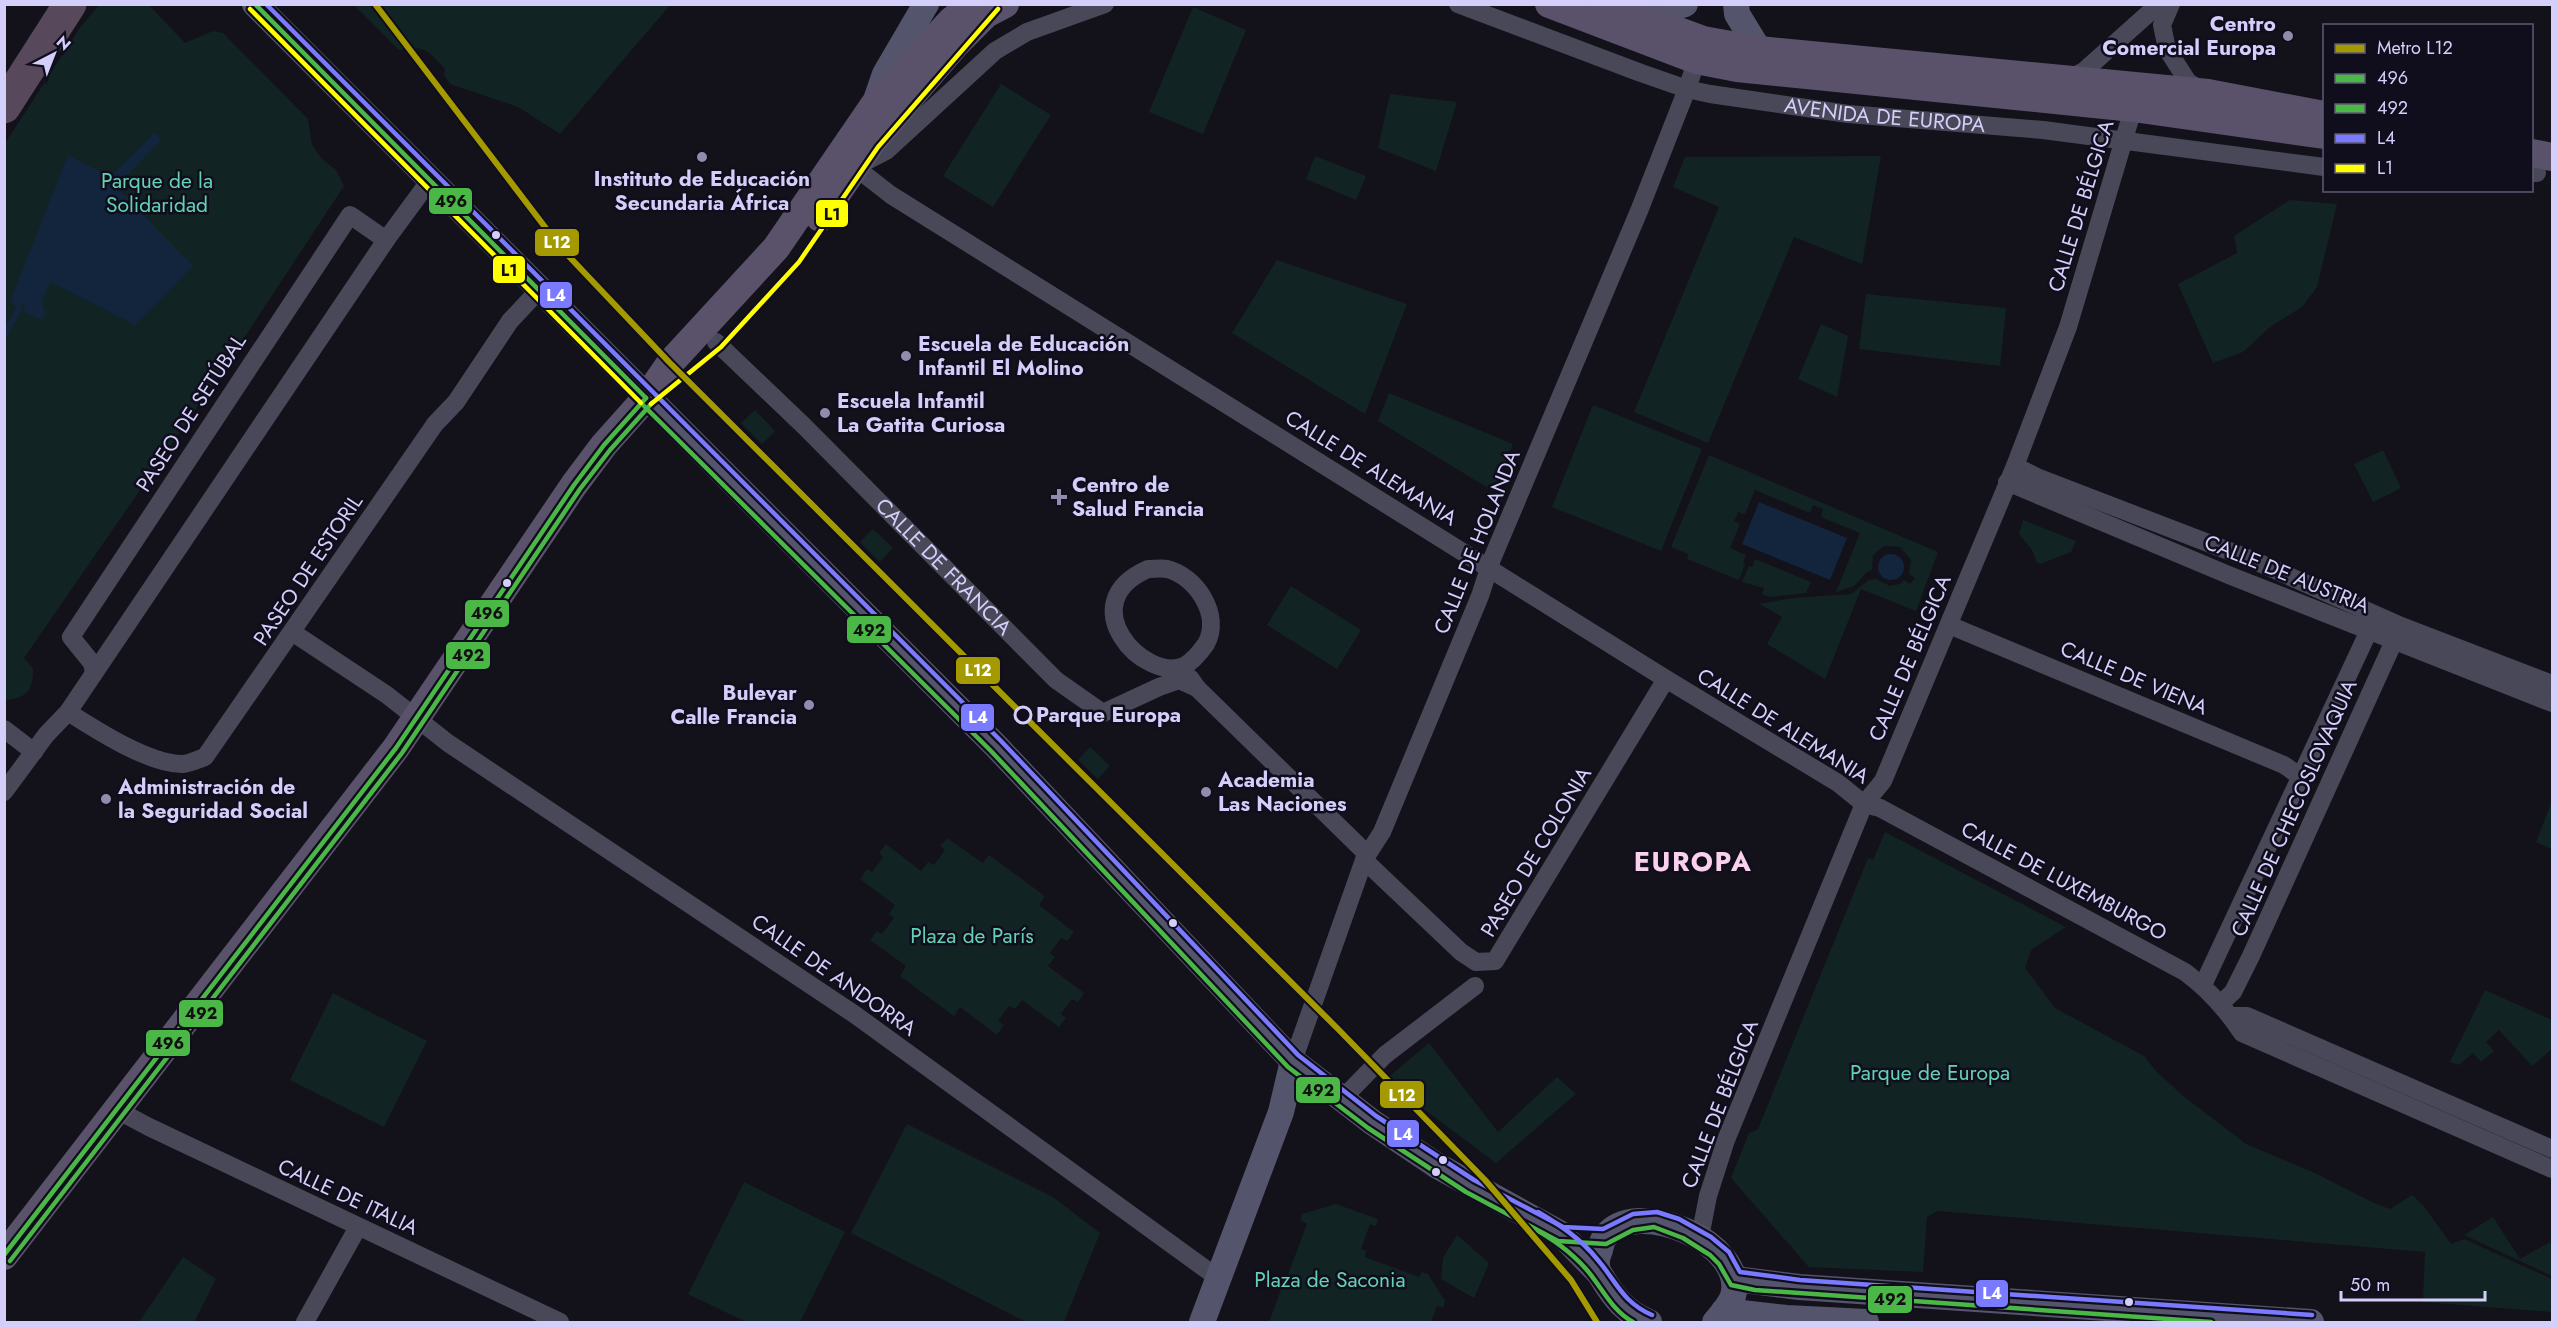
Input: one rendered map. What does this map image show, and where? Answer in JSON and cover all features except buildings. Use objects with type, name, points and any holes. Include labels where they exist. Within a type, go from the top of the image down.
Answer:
[{"type":"highway","points":[[4,107],[70,4]]},
{"type":"main road","points":[[255,4],[996,746],[1293,1061],[1372,1122],[1436,1165],[1561,1234],[1597,1271],[1615,1299],[1633,1316],[1649,1323]]},
{"type":"main road","points":[[874,105],[885,74],[926,4]]},
{"type":"main road","name":"AVENIDA DE EUROPA","points":[[1550,4],[1700,50],[1759,50],[2065,80],[2136,97],[2323,135]]},
{"type":"main road","name":"AVENIDA DE EUROPA","points":[[1605,4],[1640,18],[1737,68],[2136,97],[2208,93],[2323,115]]},
{"type":"main road","points":[[1640,18],[1685,4]]},
{"type":"main road","points":[[1736,4],[1737,14],[1759,50]]},
{"type":"main road","points":[[4,1256],[251,938],[417,718],[574,485],[604,445],[646,398],[671,362],[777,248],[874,105],[951,21],[982,6]]},
{"type":"main road","points":[[646,398],[716,342],[793,257],[880,133],[957,43],[982,6]]},
{"type":"main road","points":[[1202,1323],[1281,1112],[1293,1061]]},
{"type":"main road","points":[[1597,1271],[1597,1257],[1605,1237],[1618,1227],[1648,1219],[1700,1237],[1723,1256],[1735,1279],[1733,1297],[1720,1317]]},
{"type":"main road","points":[[1561,1234],[1605,1237]]},
{"type":"main road","points":[[1735,1279],[1799,1287],[2311,1323]]},
{"type":"main road","points":[[1720,1317],[1866,1323]]},
{"type":"street","points":[[855,167],[886,150],[995,51],[1027,32],[1105,4]]},
{"type":"street","name":"AVENIDA DE EUROPA","points":[[1458,4],[1687,89],[1848,114],[2043,130],[2323,167]]},
{"type":"street","points":[[2065,80],[2084,71],[2159,4]]},
{"type":"street","points":[[2170,4],[2162,25],[2167,49],[2188,82],[2208,93]]},
{"type":"street","name":"CALLE DE HOLANDA","points":[[1293,1061],[1366,857],[1382,832],[1687,89],[1700,50]]},
{"type":"street","name":"CALLE DE BÉLGICA","points":[[1700,1237],[1708,1196],[1726,1140],[1864,804],[1883,781],[1949,625],[2068,327],[2114,168],[2125,141],[2136,97]]},
{"type":"street","name":"CALLE DE ALEMANIA","points":[[855,167],[910,207],[1666,679],[1838,783],[1864,804]]},
{"type":"street","points":[[4,792],[68,712],[386,240],[430,180]]},
{"type":"street","name":"PASEO DE SETÚBAL","points":[[94,673],[92,663],[71,637],[350,215],[386,240]]},
{"type":"street","name":"PASEO DE ESTORIL","points":[[68,712],[107,736],[164,761],[184,764],[205,757],[435,424],[456,402],[510,321],[539,290]]},
{"type":"street","name":"CALLE DE FRANCIA","points":[[716,342],[812,434],[1056,680],[1103,713],[1179,680],[1197,688]]},
{"type":"street","name":"CALLE DE AUSTRIA","points":[[2011,474],[2373,623],[2553,703]]},
{"type":"street","points":[[1148,569],[1166,569],[1182,576],[1203,597],[1210,611],[1211,627],[1207,642],[1198,654],[1183,666],[1164,667],[1146,662],[1123,639],[1115,623],[1114,605],[1120,589],[1132,576],[1148,569]]},
{"type":"street","name":"CALLE DE CHECOSLOVAQUIA","points":[[2203,985],[2373,623]]},
{"type":"street","name":"CALLE DE VIENA","points":[[1949,625],[2284,765],[2301,777]]},
{"type":"street","name":"CALLE DE ANDORRA","points":[[292,632],[387,695],[448,743],[854,1014],[1218,1278]]},
{"type":"street","name":"CALLE DE AUSTRIA","points":[[2398,634],[2553,684]]},
{"type":"street","name":"CALLE DE CHECOSLOVAQUIA","points":[[2225,1010],[2398,634]]},
{"type":"street","points":[[1183,666],[1197,688],[1366,857]]},
{"type":"street","name":"PASEO DE COLONIA","points":[[1366,857],[1461,952],[1476,962],[1495,961],[1666,679]]},
{"type":"street","points":[[4,729],[34,752]]},
{"type":"street","name":"CALLE DE LUXEMBURGO","points":[[1864,804],[1880,808],[2185,972],[2203,985],[2242,1033],[2553,1169]]},
{"type":"street","points":[[1342,1099],[1385,1055],[1475,986]]},
{"type":"street","points":[[2225,1010],[2247,1016],[2553,1149]]},
{"type":"street","name":"CALLE DE ITALIA","points":[[117,1110],[560,1323]]},
{"type":"street","points":[[305,1323],[358,1227]]},
{"type":"green space","name":"Parque de la Solidaridad","points":[[99,5],[149,5],[185,43],[213,31],[223,33],[308,119],[312,145],[322,159],[336,170],[344,186],[223,370],[24,658],[33,668],[32,682],[28,691],[19,697],[5,700],[4,145],[81,26]]},
{"type":"green space","points":[[354,5],[670,5],[560,134],[518,107],[450,84],[444,75],[445,69],[430,54],[415,48],[399,50]]},
{"type":"green space","points":[[1193,7],[1246,30],[1203,134],[1149,112]]},
{"type":"green space","points":[[1001,84],[1051,115],[993,207],[943,176]]},
{"type":"green space","points":[[1390,94],[1457,102],[1436,171],[1378,148]]},
{"type":"green space","points":[[1315,156],[1366,176],[1356,200],[1306,179]]},
{"type":"green space","points":[[1881,156],[1862,264],[1794,237],[1708,443],[1634,412],[1719,207],[1673,187],[1685,157]]},
{"type":"green space","points":[[2290,200],[2337,204],[2317,287],[2302,307],[2270,327],[2243,352],[2213,363],[2178,284],[2237,253],[2234,236]]},
{"type":"green space","points":[[1277,260],[1407,304],[1365,414],[1232,333]]},
{"type":"green space","points":[[1866,294],[2006,308],[2000,366],[1859,349]]},
{"type":"green space","points":[[1821,324],[1848,336],[1837,397],[1798,379]]},
{"type":"green space","points":[[1389,393],[1513,444],[1493,491],[1378,421]]},
{"type":"green space","points":[[1593,405],[1702,449],[1661,551],[1552,507]]},
{"type":"green space","points":[[755,410],[775,431],[762,444],[741,423]]},
{"type":"green space","points":[[2383,450],[2401,488],[2373,502],[2354,464]]},
{"type":"green space","points":[[1709,455],[1938,552],[1916,611],[1861,589],[1825,679],[1767,644],[1782,617],[1759,604],[1792,598],[1851,594],[1869,580],[1876,579],[1890,586],[1900,584],[1904,580],[1910,584],[1915,578],[1909,574],[1911,560],[1900,547],[1884,546],[1873,555],[1872,570],[1867,572],[1854,586],[1836,592],[1860,533],[1821,517],[1823,509],[1813,505],[1810,513],[1755,490],[1745,514],[1738,512],[1734,521],[1740,524],[1730,548],[1746,555],[1739,580],[1687,559],[1688,554],[1671,547]]},
{"type":"green space","points":[[2023,520],[2076,541],[2071,552],[2040,564],[2037,563],[2032,550],[2019,534]]},
{"type":"green space","points":[[873,529],[893,548],[880,562],[860,542]]},
{"type":"green space","points":[[1755,559],[1811,582],[1806,593],[1770,597],[1762,594],[1764,588],[1742,582]]},
{"type":"green space","points":[[1291,586],[1361,630],[1337,669],[1267,625]]},
{"type":"green space","points":[[1090,747],[1110,766],[1098,779],[1078,760]]},
{"type":"green space","points":[[2552,801],[2552,849],[2536,842]]},
{"type":"green space","name":"Parque de Europa","points":[[1885,832],[2066,927],[2031,950],[2025,968],[2055,1008],[2144,1056],[2157,1072],[2182,1095],[2246,1144],[2317,1174],[2390,1209],[2412,1195],[2423,1205],[2451,1244],[2464,1239],[2552,1279],[2552,1312],[2423,1302],[2425,1252],[1938,1211],[1927,1217],[1923,1272],[1809,1267],[1731,1178],[1749,1133],[1758,1129],[1868,858],[1873,860]]},
{"type":"green space","name":"Plaza de París","points":[[947,838],[983,863],[989,855],[1045,896],[1039,905],[1074,932],[1067,941],[1061,938],[1050,953],[1055,957],[1048,966],[1084,993],[1078,1002],[1072,999],[1061,1014],[1066,1018],[1059,1027],[1022,1000],[1015,1009],[1009,1006],[998,1021],[1004,1025],[997,1035],[960,1007],[954,1016],[900,976],[906,966],[870,940],[877,931],[882,934],[894,918],[889,914],[895,905],[860,879],[867,869],[872,872],[883,857],[879,853],[886,844],[921,871],[928,862],[934,865],[945,850],[940,846]]},
{"type":"green space","points":[[2485,990],[2552,1020],[2552,1049],[2532,1066],[2499,1030],[2486,1042],[2494,1051],[2481,1062],[2473,1053],[2459,1065],[2450,1062]]},
{"type":"green space","points":[[333,993],[427,1041],[384,1127],[290,1080]]},
{"type":"green space","points":[[1429,1043],[1498,1132],[1557,1077],[1576,1094],[1496,1163],[1385,1080]]},
{"type":"green space","points":[[907,1124],[1053,1197],[1100,1233],[1064,1322],[1026,1322],[851,1233]]},
{"type":"green space","points":[[744,1182],[845,1232],[800,1322],[746,1322],[688,1294]]},
{"type":"green space","name":"Plaza de Saconia","points":[[1336,1204],[1378,1219],[1376,1226],[1370,1224],[1361,1249],[1366,1251],[1365,1257],[1419,1277],[1422,1272],[1428,1274],[1445,1301],[1443,1308],[1437,1306],[1431,1322],[1269,1322],[1281,1290],[1275,1287],[1280,1275],[1287,1277],[1307,1224],[1300,1220],[1302,1214]]},
{"type":"green space","points":[[2493,1217],[2520,1259],[2550,1242],[2552,1276],[2464,1235]]},
{"type":"green space","points":[[1457,1235],[1489,1263],[1474,1298],[1441,1279],[1443,1258]]},
{"type":"green space","points":[[183,1257],[216,1279],[194,1322],[139,1322]]},
{"type":"water","points":[[154,133],[162,139],[116,187],[193,266],[135,325],[51,282],[43,300],[45,312],[43,320],[27,314],[23,309],[26,302],[19,308],[10,302],[68,155],[109,178]]},
{"type":"water","points":[[1759,502],[1847,538],[1830,580],[1742,544]]},
{"type":"water","points":[[1891,554],[1900,558],[1904,567],[1900,576],[1891,580],[1882,576],[1878,567],[1882,558]]},
{"type":"waterway","points":[[4,336],[19,308]]},
{"type":"metro line","name":"L12","points":[[375,4],[561,248],[669,362],[1339,1030],[1485,1180],[1571,1280],[1597,1322]]},
{"type":"transit line","name":"496","points":[[255,4],[646,398]]},
{"type":"transit line","name":"L4","points":[[266,4],[1001,741],[1298,1055],[1376,1116],[1474,1180],[1563,1227],[1603,1229],[1633,1214],[1657,1212],[1679,1219],[1711,1237],[1729,1252],[1740,1272],[1800,1280],[2312,1315]]},
{"type":"transit line","name":"L1","points":[[250,9],[641,403]]},
{"type":"transit line","name":"L1","points":[[651,404],[721,347],[799,262],[878,147],[998,9]]},
{"type":"transit line","name":"496","points":[[4,1255],[396,748],[574,485],[604,445],[646,398]]},
{"type":"transit line","name":"492","points":[[641,403],[991,751],[1288,1067],[1368,1128],[1466,1192],[1558,1241],[1606,1244],[1633,1230],[1654,1227],[1683,1238],[1710,1255],[1719,1264],[1731,1285],[1755,1290],[2211,1322]]},
{"type":"transit line","name":"492","points":[[10,1261],[402,753],[580,489],[610,450],[652,403]]},
{"type":"transit line","name":"L4","points":[[1538,1212],[1562,1227],[1584,1245],[1627,1298],[1652,1315]]},
{"type":"transit line","name":"492","points":[[1529,1226],[1573,1256],[1592,1276],[1613,1305],[1633,1322]]},
{"type":"place","name":"Centro Comercial Europa","points":[[2288,36]]},
{"type":"place","name":"Instituto de Educación Secundaria África","points":[[702,157]]},
{"type":"place","name":"Escuela de Educación Infantil El Molino","points":[[906,356]]},
{"type":"place","name":"Escuela Infantil La Gatita Curiosa","points":[[825,413]]},
{"type":"place","name":"Centro de Salud Francia","points":[[1059,497]]},
{"type":"place","name":"Bulevar Calle Francia","points":[[809,705]]},
{"type":"place","name":"Parque Europa","points":[[1023,715]]},
{"type":"place","name":"Academia Las Naciones","points":[[1206,792]]},
{"type":"place","name":"Administración de la Seguridad Social","points":[[106,799]]},
{"type":"district","name":"EUROPA","points":[[1693,862]]}]
